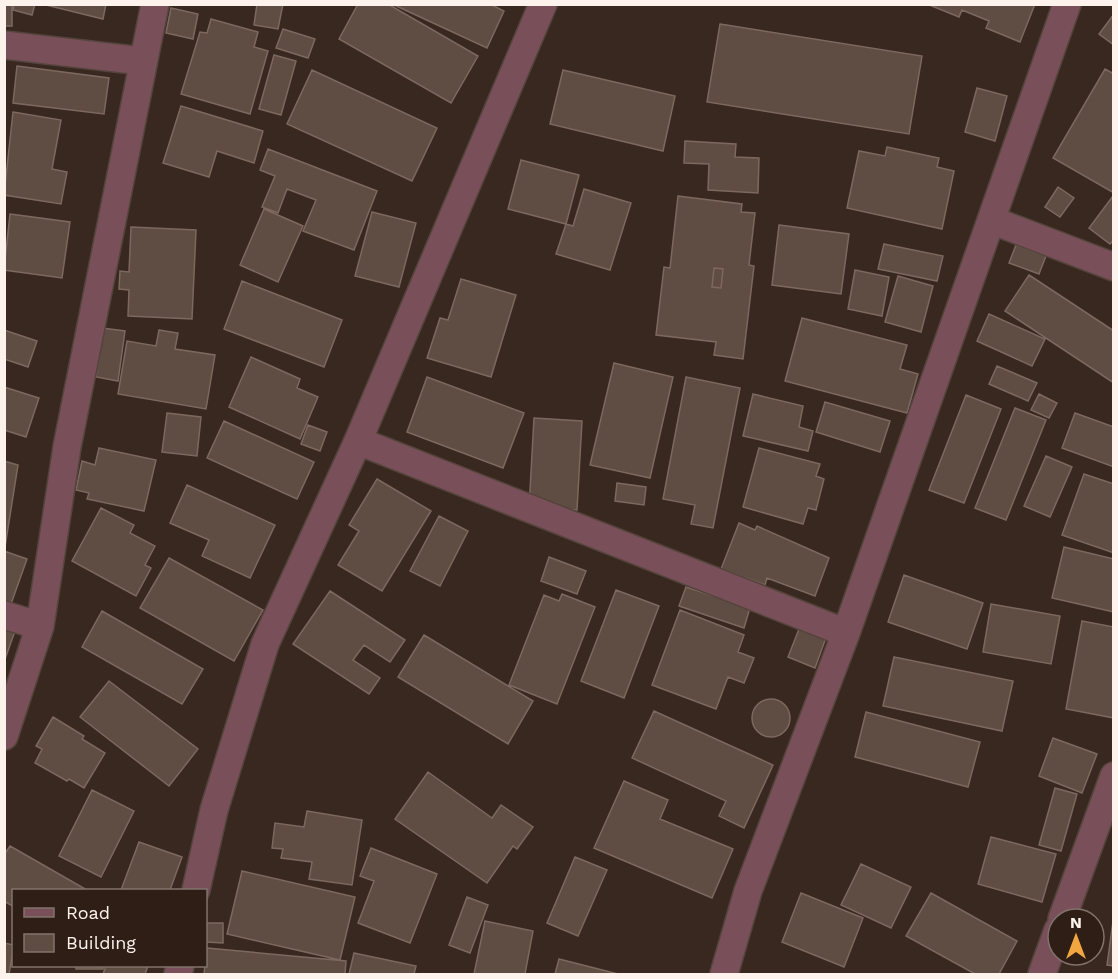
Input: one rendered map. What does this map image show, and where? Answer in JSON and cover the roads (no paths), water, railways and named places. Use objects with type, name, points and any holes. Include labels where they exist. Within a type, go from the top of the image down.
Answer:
[{"type":"street","points":[[4,736],[40,626],[68,447],[155,4]]},
{"type":"street","points":[[196,889],[214,810],[265,644],[358,441],[543,4]]},
{"type":"street","points":[[724,975],[748,891],[846,633],[1067,4]]},
{"type":"street","points":[[4,45],[142,61]]},
{"type":"street","points":[[991,220],[1113,267]]},
{"type":"street","points":[[358,441],[846,633]]},
{"type":"street","points":[[4,615],[40,626]]},
{"type":"street","points":[[1066,907],[1113,776]]}]
